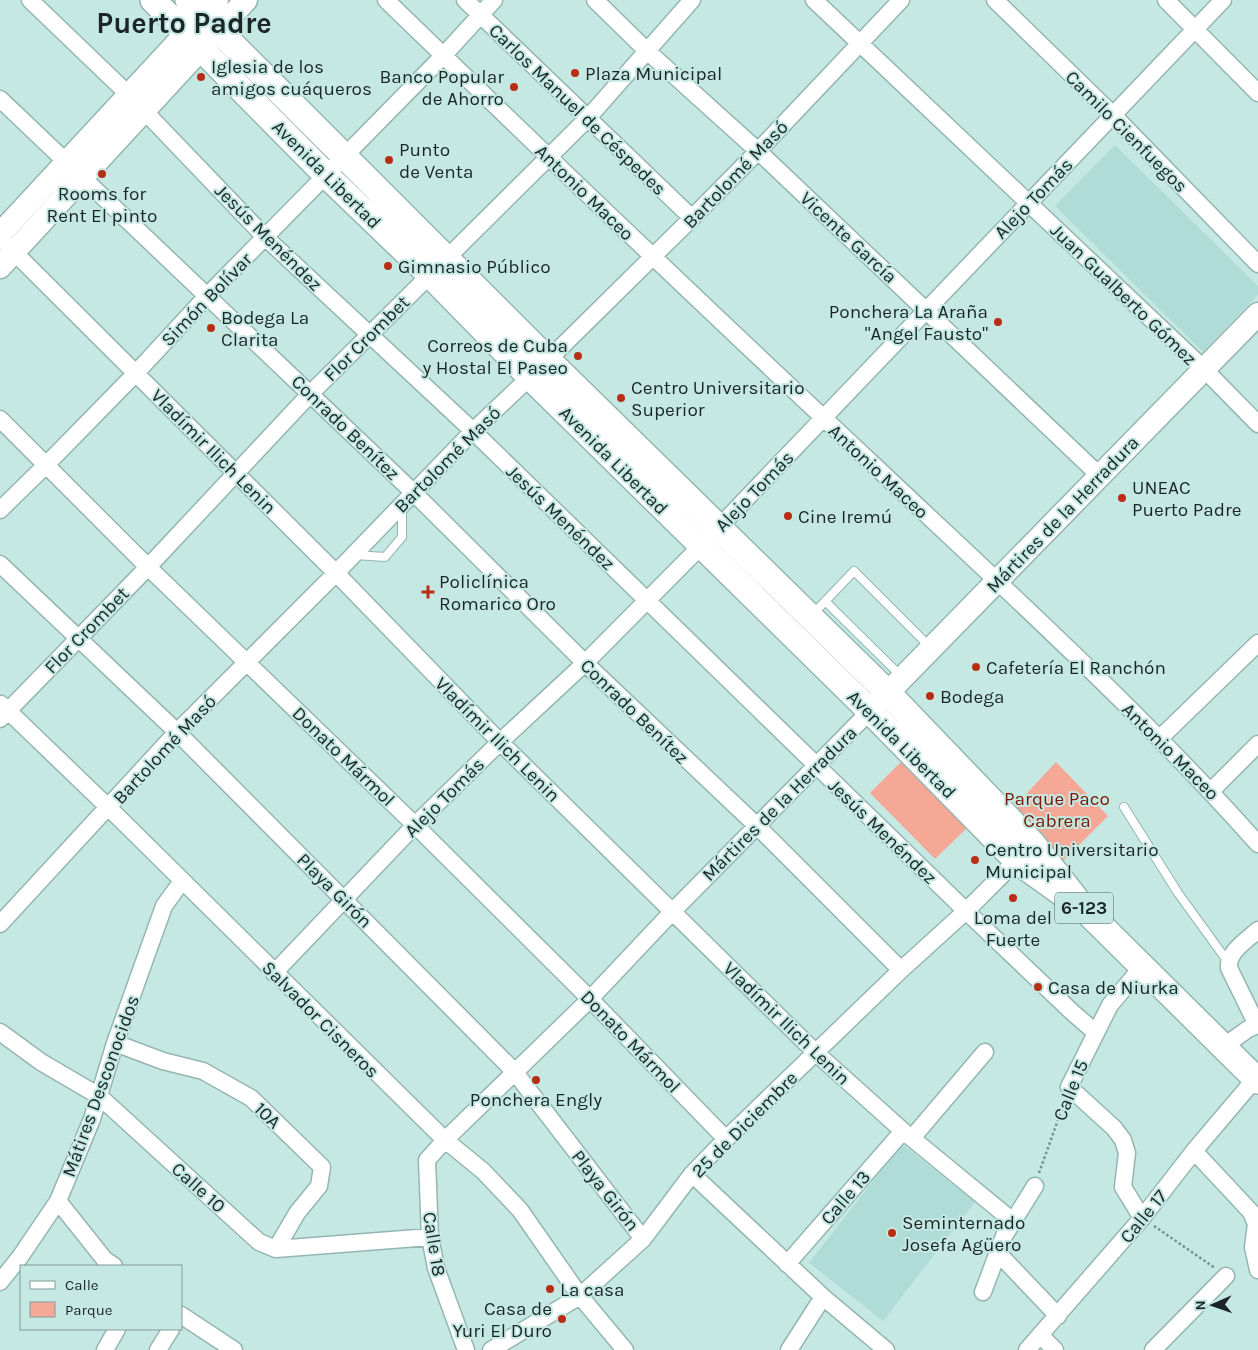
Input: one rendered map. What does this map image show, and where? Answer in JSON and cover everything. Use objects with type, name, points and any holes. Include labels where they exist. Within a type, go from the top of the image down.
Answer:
[{"type":"main road","name":"Avenida Libertad","points":[[153,0],[326,175],[438,266],[548,360],[719,528],[818,608],[895,685],[1025,852]]},
{"type":"main road","name":"Avenida Libertad","points":[[207,11],[344,156],[530,377],[870,711],[1025,852],[1257,1080]]},
{"type":"street","name":"Jesús Menéndez","points":[[30,0],[137,102],[266,238],[472,431],[966,912],[1095,1032]]},
{"type":"street","points":[[5,252],[74,170],[194,40],[207,11],[246,0]]},
{"type":"street","name":"Antonio Maceo","points":[[386,0],[652,257],[997,581],[1160,738],[1258,844]]},
{"type":"street","name":"Carlos Manuel de Céspedes","points":[[465,0],[692,218]]},
{"type":"street","name":"Simón Bolívar","points":[[0,510],[136,373],[208,295],[443,56],[494,0]]},
{"type":"street","name":"Vicente García","points":[[595,0],[646,50],[758,151],[1100,476]]},
{"type":"street","name":"Flor Crombet","points":[[3,711],[79,638],[148,567],[311,393],[588,119],[646,50],[692,0]]},
{"type":"street","name":"Juan Gualberto Gómez","points":[[814,0],[1204,369],[1258,424]]},
{"type":"street","name":"Bartolomé Masó","points":[[0,923],[109,808],[177,732],[336,573],[472,431],[548,360],[692,218],[901,0]]},
{"type":"street","name":"Camilo Cienfuegos","points":[[995,0],[1113,115],[1258,264]]},
{"type":"street","points":[[1166,0],[1258,93]]},
{"type":"street","name":"Alejo Tomás","points":[[274,973],[415,825],[647,602],[1223,0]]},
{"type":"street","name":"Conrado Benítez","points":[[0,99],[311,393],[585,663],[757,826],[901,970]]},
{"type":"street","points":[[0,234],[74,170]]},
{"type":"street","name":"Vladímir Ilich Lenin","points":[[5,252],[136,373],[336,573],[500,742],[815,1052],[907,1135],[1014,1222]]},
{"type":"street","name":"Mártires de la Herradura","points":[[444,1140],[590,999],[673,911],[1258,314]]},
{"type":"street","name":"Donato Mármol","points":[[0,419],[148,567],[415,825],[590,999],[726,1139]]},
{"type":"street","name":"Playa Girón","points":[[0,564],[177,732],[514,1071],[643,1239]]},
{"type":"street","points":[[1160,738],[1258,643]]},
{"type":"street","name":"Salvador Cisneros","points":[[3,711],[109,808],[444,1140],[483,1171],[520,1210],[580,1296],[625,1350]]},
{"type":"street","points":[[1211,791],[1258,744]]},
{"type":"street","name":"25 de Diciembre","points":[[491,1350],[580,1296],[643,1239],[692,1174],[726,1139],[901,970],[966,912],[1025,852]]},
{"type":"street","name":"Mátires Desconocidos","points":[[0,1282],[20,1257],[58,1201],[92,1119],[115,1043],[164,906],[182,881]]},
{"type":"street","points":[[1223,1047],[1248,1028],[1258,1025],[1229,968],[1228,962],[1231,954],[1258,930]]},
{"type":"street","name":"Calle 15","points":[[1069,1088],[1110,1005],[1142,967]]},
{"type":"street","name":"Calle 10","points":[[0,1032],[41,1062],[98,1096],[259,1242],[276,1249]]},
{"type":"street","name":"10A","points":[[115,1043],[163,1061],[204,1071],[251,1098],[322,1167],[319,1186],[297,1213],[276,1249]]},
{"type":"street","name":"Calle 13","points":[[787,1264],[985,1052]]},
{"type":"street","name":"Calle 17","points":[[1027,1350],[1142,1218],[1194,1151],[1257,1080]]},
{"type":"street","points":[[1069,1088],[1114,1128],[1124,1140],[1127,1153],[1123,1187],[1142,1218]]},
{"type":"street","name":"Calle 18","points":[[444,1140],[427,1160],[430,1237],[436,1268],[466,1350]]},
{"type":"street","points":[[1194,1151],[1251,1212],[1256,1224],[1253,1247],[1258,1270]]},
{"type":"street","points":[[692,1174],[823,1297],[886,1350]]},
{"type":"street","points":[[983,1292],[1004,1236],[1035,1186]]},
{"type":"street","points":[[58,1201],[105,1260],[112,1265]]},
{"type":"street","points":[[276,1249],[430,1237]]},
{"type":"street","points":[[998,1253],[1058,1316]]},
{"type":"street","points":[[1153,1350],[1226,1276]]},
{"type":"street","points":[[789,1350],[823,1297]]},
{"type":"street","points":[[182,1316],[234,1350]]},
{"type":"street","points":[[105,1350],[116,1330]]},
{"type":"street","points":[[158,1350],[170,1330]]},
{"type":"street","points":[[1041,1336],[1055,1350]]},
{"type":"lane","points":[[353,555],[385,557],[402,537],[402,504]]},
{"type":"lane","points":[[818,608],[854,571],[931,648]]},
{"type":"lane","points":[[1124,807],[1178,893],[1228,962]]},
{"type":"path","name":"Calle 15","points":[[1035,1186],[1069,1088]]},
{"type":"path","points":[[1142,1218],[1226,1276]]},
{"type":"shaded area","points":[[1115,145],[1258,286],[1258,295],[1203,352],[1055,206]]},
{"type":"shaded area","name":"Seminternado Josefa Agüero","points":[[902,1144],[975,1202],[883,1321],[809,1263]]},
{"type":"green space","points":[[906,757],[972,823],[935,859],[870,793]]},
{"type":"green space","name":"Parque Paco Cabrera","points":[[1056,762],[1108,816],[1061,863],[1013,808]]},
{"type":"place","name":"Plaza Municipal","points":[[575,73]]},
{"type":"place","name":"Iglesia de los amigos cuáqueros","points":[[201,77]]},
{"type":"place","name":"Banco Popular de Ahorro","points":[[514,87]]},
{"type":"place","name":"Punto de Venta","points":[[389,160]]},
{"type":"place","name":"Rooms for Rent El pinto","points":[[102,174]]},
{"type":"place","name":"Gimnasio Público","points":[[388,266]]},
{"type":"place","name":"Ponchera La Araña \"Angel Fausto\"","points":[[998,322]]},
{"type":"place","name":"Bodega La Clarita","points":[[211,328]]},
{"type":"place","name":"Correos de Cuba y Hostal El Paseo","points":[[578,356]]},
{"type":"place","name":"Centro Universitario Superior","points":[[621,398]]},
{"type":"place","name":"UNEAC Puerto Padre","points":[[1122,498]]},
{"type":"place","name":"Cine Iremú","points":[[788,516]]},
{"type":"place","name":"Policlínica Romarico Oro","points":[[428,592]]},
{"type":"place","name":"Cafetería El Ranchón","points":[[976,667]]},
{"type":"place","name":"Bodega","points":[[930,696]]},
{"type":"place","name":"Centro Universitario Municipal","points":[[975,860]]},
{"type":"place","name":"Loma del Fuerte","points":[[1013,898]]},
{"type":"place","name":"Casa de Niurka","points":[[1038,987]]},
{"type":"place","name":"Ponchera Engly","points":[[536,1080]]},
{"type":"place","name":"Seminternado Josefa Agüero","points":[[892,1233]]},
{"type":"place","name":"La casa","points":[[550,1289]]},
{"type":"place","name":"Casa de Yuri El Duro","points":[[562,1319]]},
{"type":"district","name":"Puerto Padre","points":[[184,23]]}]
